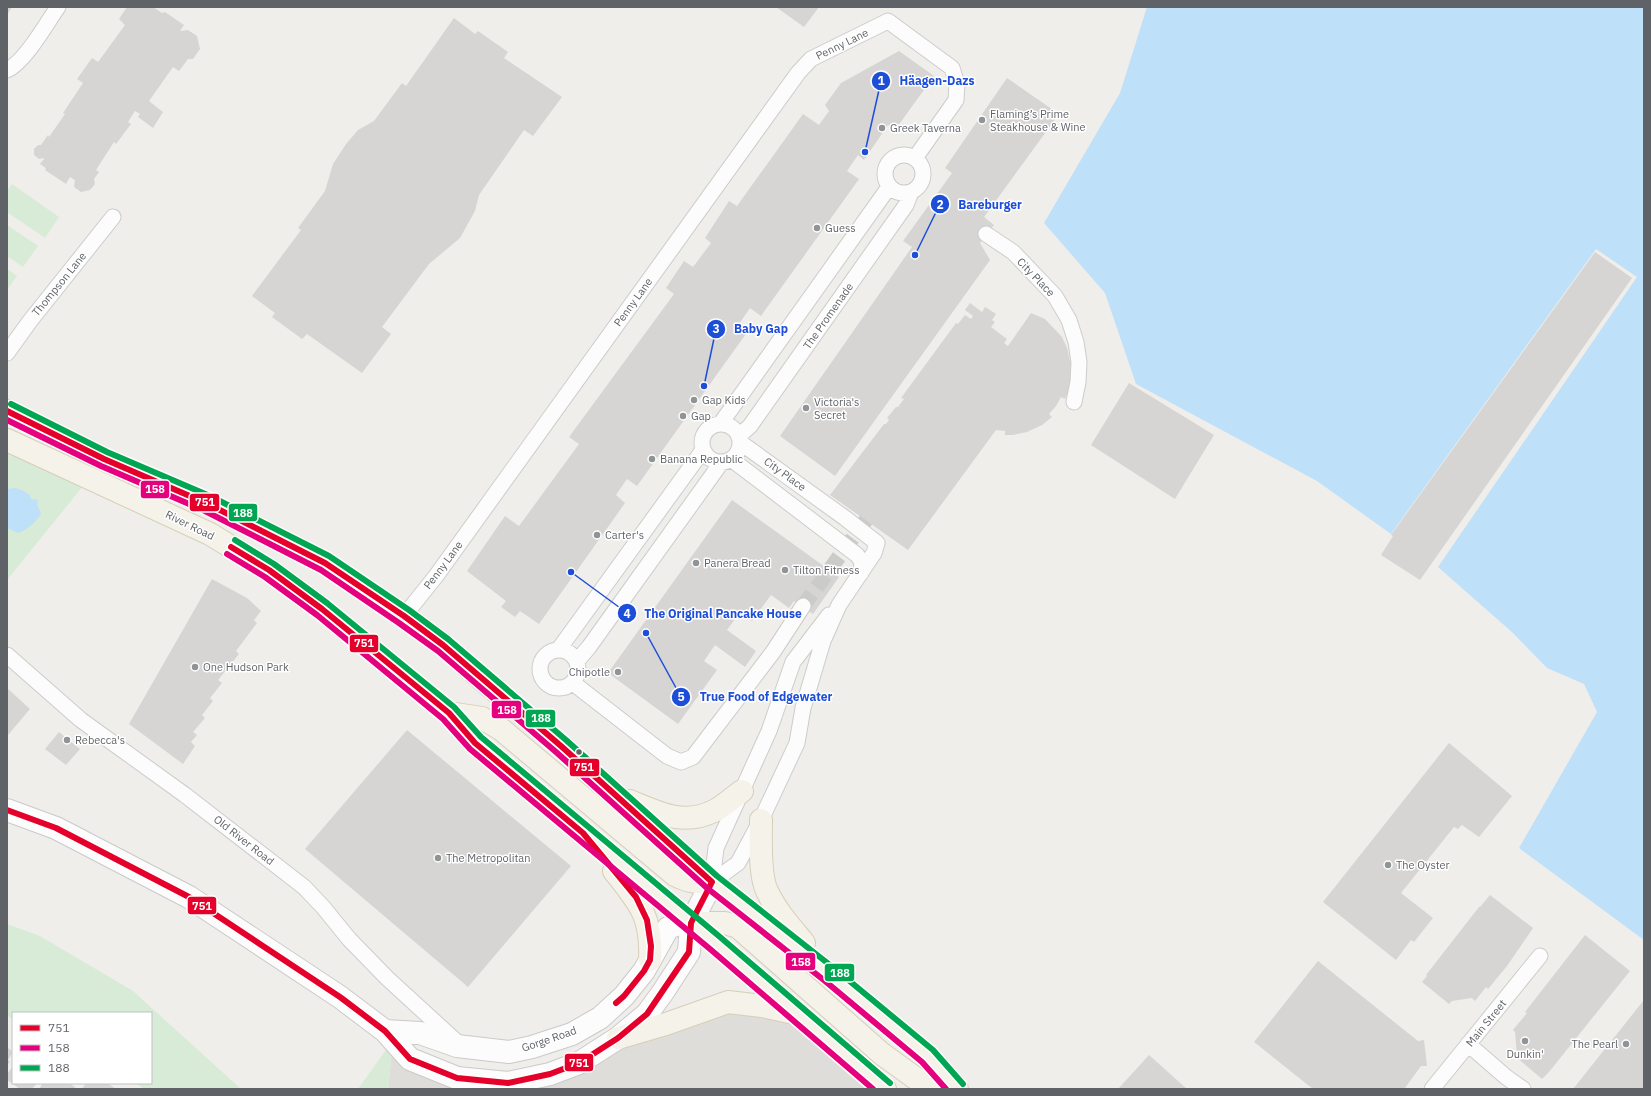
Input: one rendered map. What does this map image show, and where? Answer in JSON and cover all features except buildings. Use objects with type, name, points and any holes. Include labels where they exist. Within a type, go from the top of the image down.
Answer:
[{"type":"main road","points":[[7,411],[104,459],[206,503],[325,563],[404,616],[443,645],[614,794],[712,882],[830,975],[928,1056],[957,1089]]},
{"type":"main road","name":"River Road","points":[[7,440],[210,534],[256,562],[322,609],[449,713],[475,743],[584,832],[885,1089]]},
{"type":"main road","points":[[449,713],[482,718],[502,730],[675,876],[692,882],[712,882]]},
{"type":"main road","points":[[614,794],[672,817],[695,818],[715,811],[742,791]]},
{"type":"main road","points":[[7,810],[56,828],[189,897],[340,997],[385,1031],[410,1059],[457,1078],[508,1086],[550,1074],[579,1063],[618,1038],[647,1014],[664,992],[689,952],[691,923],[712,882]]},
{"type":"main road","points":[[761,820],[761,857],[766,889],[779,912],[830,975]]},
{"type":"main road","points":[[584,832],[638,903],[647,920],[651,946],[650,960]]},
{"type":"main road","points":[[691,923],[725,923],[738,927],[882,1054],[918,1080],[940,1089]]},
{"type":"main road","name":"Gorge Road","points":[[385,1031],[420,1033],[462,1047],[509,1052],[532,1047],[572,1034],[600,1018],[624,996],[644,971],[668,928],[678,924],[691,923]]},
{"type":"main road","points":[[618,1038],[666,1024],[728,1002],[762,1006],[798,1014]]},
{"type":"street","points":[[7,70],[11,68],[27,51],[58,7]]},
{"type":"street","name":"Penny Lane","points":[[404,616],[446,563],[798,73],[811,59],[888,21],[952,68],[957,84],[956,100],[915,158]]},
{"type":"street","points":[[903,154],[915,158],[922,167],[923,173],[920,184],[911,192],[899,193],[890,187],[884,176],[887,163],[891,158],[903,154]]},
{"type":"street","points":[[721,423],[890,187]]},
{"type":"street","name":"The Promenade","points":[[740,440],[901,211],[911,192]]},
{"type":"street","name":"Thompson Lane","points":[[7,353],[30,321],[113,217]]},
{"type":"street","name":"City Place","points":[[986,234],[1013,252],[1055,296],[1069,320],[1076,342],[1078,362],[1078,382],[1074,402]]},
{"type":"street","points":[[577,661],[589,647],[726,461],[739,451],[740,440],[735,429],[729,425],[721,423],[707,429],[703,435],[701,443],[707,457],[713,461],[726,461]]},
{"type":"street","name":"City Place","points":[[712,882],[738,863],[761,820],[797,743],[803,708],[821,649],[839,605],[874,553],[877,543],[740,440]]},
{"type":"street","points":[[560,649],[703,450]]},
{"type":"street","name":"City Place","points":[[726,461],[857,555],[862,562],[861,573]]},
{"type":"street","name":"City Place","points":[[712,882],[716,848],[769,731],[793,662],[825,618],[839,605]]},
{"type":"street","points":[[573,683],[667,756],[681,762],[694,757],[773,652],[803,606]]},
{"type":"street","points":[[552,650],[567,650],[577,661],[579,669],[577,676],[573,683],[566,687],[551,687],[541,676],[539,668],[541,661],[546,654],[552,650]]},
{"type":"street","name":"Old River Road","points":[[7,655],[81,720],[185,795],[304,887],[323,907],[349,940],[387,978],[462,1047]]},
{"type":"street","name":"Main Street","points":[[1432,1089],[1540,956]]},
{"type":"street","points":[[1468,1044],[1506,1077],[1523,1089]]},
{"type":"shaded area","points":[[728,1002],[798,1014],[885,1089],[388,1089],[393,1040],[410,1059],[508,1083]]},
{"type":"green space","points":[[12,184],[59,217],[45,238],[7,212],[7,191]]},
{"type":"green space","points":[[7,225],[38,246],[23,267],[7,256]]},
{"type":"green space","points":[[7,269],[17,276],[7,290]]},
{"type":"green space","points":[[7,452],[83,486],[7,580]]},
{"type":"green space","points":[[7,924],[40,936],[133,991],[241,1089],[144,1089],[137,1084],[152,1084],[152,1012],[12,1012],[12,1019],[7,1015]]},
{"type":"green space","points":[[393,1040],[388,1089],[358,1089]]},
{"type":"water","points":[[1147,7],[1644,7],[1644,940],[1519,848],[1597,712],[1584,684],[1547,668],[1513,633],[1438,567],[1637,277],[1596,249],[1391,534],[1317,481],[1136,384],[1105,293],[1044,223],[1120,93]]},
{"type":"water","points":[[15,488],[30,495],[31,499],[38,500],[37,504],[41,514],[37,520],[25,530],[18,533],[7,528],[7,489]]},
{"type":"tunnel","points":[[803,606],[866,520]]},
{"type":"transit line","name":"188","points":[[11,404],[107,452],[210,496],[329,556],[409,610],[448,639],[566,740],[717,876],[835,969],[933,1050],[963,1084]]},
{"type":"transit line","name":"751","points":[[7,411],[104,459],[206,503],[325,563],[404,616],[443,645],[561,746],[712,882],[691,923],[689,952],[647,1014],[618,1038],[579,1063],[550,1074],[508,1083],[457,1078],[410,1059],[385,1031],[340,997],[189,897],[56,828],[7,810]]},
{"type":"transit line","name":"158","points":[[7,420],[101,466],[203,510],[321,570],[399,623],[438,651],[556,752],[707,888],[825,981],[922,1062],[946,1089]]},
{"type":"transit line","name":"188","points":[[235,540],[274,564],[327,603],[454,707],[481,737],[720,937],[890,1083]]},
{"type":"transit line","name":"751","points":[[231,547],[269,570],[322,609],[449,713],[475,743],[583,833],[636,897],[647,920],[651,946],[650,960],[644,971],[624,996],[616,1003]]},
{"type":"transit line","name":"158","points":[[227,554],[265,577],[317,615],[443,719],[470,749],[710,949],[873,1089]]},
{"type":"place","name":"Flaming’s Prime Steakhouse & Wine","points":[[982,120]]},
{"type":"place","name":"Greek Taverna","points":[[882,128]]},
{"type":"place","name":"Häagen-Dazs","points":[[865,152]]},
{"type":"place","name":"Guess","points":[[817,228]]},
{"type":"place","name":"Bareburger","points":[[915,255]]},
{"type":"place","name":"Baby Gap","points":[[704,386]]},
{"type":"place","name":"Gap Kids","points":[[694,400]]},
{"type":"place","name":"Victoria's Secret","points":[[806,408]]},
{"type":"place","name":"Gap","points":[[683,416]]},
{"type":"place","name":"Banana Republic","points":[[652,459]]},
{"type":"place","name":"Carter's","points":[[597,535]]},
{"type":"place","name":"Panera Bread","points":[[696,563]]},
{"type":"place","name":"Tilton Fitness","points":[[785,570]]},
{"type":"place","name":"The Original Pancake House","points":[[571,572]]},
{"type":"place","name":"True Food of Edgewater","points":[[646,633]]},
{"type":"place","name":"One Hudson Park","points":[[195,667]]},
{"type":"place","name":"Chipotle","points":[[618,672]]},
{"type":"place","name":"Rebecca's","points":[[67,740]]},
{"type":"place","name":"The Metropolitan","points":[[438,858]]},
{"type":"place","name":"The Oyster","points":[[1388,865]]},
{"type":"place","name":"Dunkin'","points":[[1525,1041]]},
{"type":"place","name":"The Pearl","points":[[1626,1044]]}]
